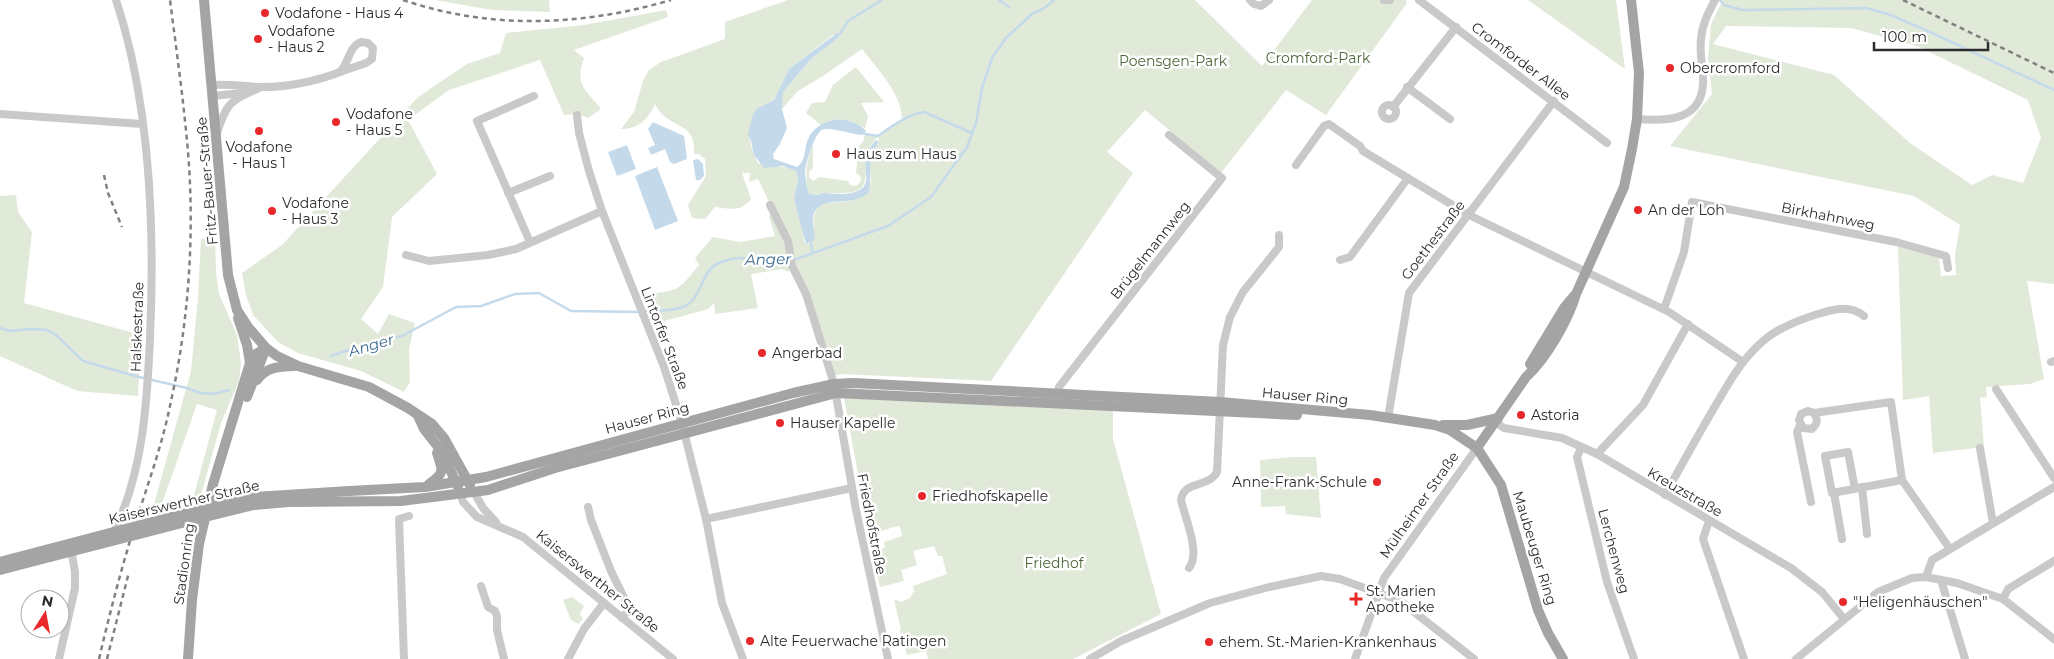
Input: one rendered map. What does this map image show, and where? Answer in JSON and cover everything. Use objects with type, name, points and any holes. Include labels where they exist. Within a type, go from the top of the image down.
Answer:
[{"type":"main road","name":"Fritz-Bauer-Straße","points":[[204,0],[214,96],[228,276],[236,310],[266,348],[298,366]]},
{"type":"main road","name":"Mülheimer Straße","points":[[1477,448],[1526,377],[1530,364],[1543,342],[1564,308],[1576,294],[1624,188],[1637,119],[1639,73],[1631,0]]},
{"type":"main road","points":[[236,310],[238,322],[247,344],[250,363]]},
{"type":"main road","points":[[250,363],[256,354],[266,348]]},
{"type":"main road","name":"Stadionring","points":[[234,417],[246,398],[266,348]]},
{"type":"main road","name":"Stadionring","points":[[188,659],[192,600],[199,544],[213,484],[250,363]]},
{"type":"main road","points":[[246,398],[264,371],[277,367],[298,366],[368,387],[408,408],[432,424],[444,438],[474,492]]},
{"type":"main road","name":"Hauser Ring","points":[[474,492],[520,481],[555,468],[793,393],[835,388],[853,383],[1057,392],[1220,407],[1388,418],[1435,425],[1467,425],[1496,420]]},
{"type":"main road","name":"Hauser Ring","points":[[835,388],[1055,403],[1220,407]]},
{"type":"main road","points":[[418,416],[424,429],[442,452],[460,495]]},
{"type":"main road","name":"Hauser Ring","points":[[1435,425],[1450,430],[1477,448]]},
{"type":"main road","name":"Hauser Ring","points":[[468,480],[684,428]]},
{"type":"main road","points":[[425,487],[440,476],[442,470],[433,440]]},
{"type":"main road","name":"Maubeuger Ring","points":[[1477,448],[1501,485],[1536,603],[1548,633],[1563,659]]},
{"type":"main road","name":"Kaiserswerther Straße","points":[[0,562],[253,497],[425,487],[468,480]]},
{"type":"main road","name":"Kaiserswerther Straße","points":[[0,569],[254,506],[289,502],[401,501],[474,492]]},
{"type":"street","name":"Halskestraße","points":[[0,569],[111,539],[122,517],[136,470],[143,437],[148,374],[152,270],[149,187],[132,61],[116,0]]},
{"type":"street","points":[[1250,0],[1254,4],[1261,6],[1269,0]]},
{"type":"street","points":[[1384,0],[1390,0]]},
{"type":"street","name":"Cromforder Allee","points":[[1419,0],[1607,143]]},
{"type":"street","points":[[1637,119],[1660,121],[1675,119],[1690,110],[1700,98],[1703,84],[1700,56],[1701,34],[1705,19],[1714,0]]},
{"type":"street","points":[[1393,106],[1456,27]]},
{"type":"street","points":[[212,85],[260,87],[319,80],[370,61],[374,52],[371,46],[362,42],[355,45],[345,67],[340,72]]},
{"type":"street","points":[[217,134],[229,104],[237,97],[260,87]]},
{"type":"street","points":[[1407,87],[1450,119]]},
{"type":"street","points":[[214,96],[248,92]]},
{"type":"street","points":[[530,242],[476,121],[534,96]]},
{"type":"street","name":"Goethestraße","points":[[1388,418],[1409,293],[1554,101]]},
{"type":"street","points":[[0,114],[142,124]]},
{"type":"street","name":"Lintorfer Straße","points":[[577,115],[588,172],[638,300],[684,428],[706,519],[722,603],[743,659]]},
{"type":"street","points":[[1296,164],[1324,126],[1329,124],[1360,146],[1363,151],[1469,214],[1664,309],[1744,362]]},
{"type":"street","name":"Brügelmannweg","points":[[1057,392],[1222,178],[1170,135]]},
{"type":"street","points":[[508,193],[550,176]]},
{"type":"street","points":[[1340,260],[1350,256],[1408,178]]},
{"type":"street","name":"Birkhahnweg","points":[[1664,309],[1684,252],[1692,202],[1896,242],[1946,256],[1948,268]]},
{"type":"street","name":"Friedhofstraße","points":[[770,205],[788,241],[792,266],[806,294],[835,388],[852,488],[888,659]]},
{"type":"street","points":[[406,255],[429,261],[488,255],[516,249],[602,211]]},
{"type":"street","points":[[1189,568],[1194,560],[1195,551],[1181,500],[1182,494],[1188,488],[1210,480],[1217,472],[1223,345],[1230,317],[1243,292],[1279,247],[1279,234]]},
{"type":"street","points":[[1665,495],[1730,380],[1764,340],[1805,318],[1843,308],[1852,308],[1864,316]]},
{"type":"street","points":[[1596,454],[1643,405],[1688,324]]},
{"type":"street","points":[[1996,389],[2054,478]]},
{"type":"street","points":[[1055,403],[1057,392]]},
{"type":"street","points":[[1811,502],[1797,432],[1801,414],[1808,411],[1814,413],[1891,402],[1902,480],[1950,549]]},
{"type":"street","points":[[1800,425],[1807,430],[1812,429],[1816,425],[1817,419],[1814,413]]},
{"type":"street","name":"Kreuzstraße","points":[[1496,420],[1504,428],[1562,438],[1596,454],[1791,568],[1822,592],[1844,619]]},
{"type":"street","name":"Mülheimer Straße","points":[[1354,659],[1384,578],[1477,448]]},
{"type":"street","name":"Lerchenweg","points":[[1581,448],[1577,457],[1607,582],[1634,659]]},
{"type":"street","points":[[1980,448],[1993,523]]},
{"type":"street","points":[[1842,539],[1825,456],[1848,452],[1858,488],[1867,534]]},
{"type":"street","points":[[1834,493],[1902,480]]},
{"type":"street","points":[[1926,577],[1932,560],[2054,487]]},
{"type":"street","points":[[706,519],[852,488]]},
{"type":"street","name":"Kaiserswerther Straße","points":[[474,492],[489,516],[504,528]]},
{"type":"street","name":"Kaiserswerther Straße","points":[[460,495],[463,502],[478,517],[523,537],[673,659]]},
{"type":"street","points":[[588,507],[591,520],[611,571],[628,604],[627,611],[622,618]]},
{"type":"street","points":[[404,659],[399,519],[409,516]]},
{"type":"street","points":[[1709,521],[1703,535],[1704,546],[1744,659]]},
{"type":"street","points":[[59,659],[75,588],[76,572],[71,549]]},
{"type":"street","points":[[2003,599],[2008,589],[2054,560]]},
{"type":"street","points":[[1090,659],[1169,619],[1269,587],[1326,576],[1392,596],[1408,606],[1474,659]]},
{"type":"street","points":[[1796,659],[1878,592],[1912,578],[1926,577],[1941,580],[2003,599],[2054,639]]},
{"type":"street","points":[[1941,580],[1965,659]]},
{"type":"street","points":[[481,586],[488,607],[495,611],[497,616],[497,630],[504,659]]},
{"type":"street","points":[[1262,594],[1269,587]]},
{"type":"street","points":[[568,659],[584,630],[604,603]]},
{"type":"green space","points":[[435,0],[549,0],[550,12],[492,10]]},
{"type":"green space","points":[[788,0],[1195,0],[1262,66],[1312,0],[1406,0],[1407,3],[1326,115],[1286,90],[1221,173],[1145,110],[1107,152],[1133,173],[991,381],[842,374],[831,376],[806,294],[789,261],[789,272],[782,269],[751,274],[758,308],[715,314],[714,303],[708,309],[654,324],[645,294],[665,292],[682,285],[699,265],[695,258],[713,237],[740,242],[775,236],[769,216],[774,212],[758,179],[749,182],[750,173],[742,173],[751,199],[747,203],[735,209],[715,207],[705,219],[692,218],[688,205],[706,176],[705,159],[699,154],[694,154],[692,138],[686,129],[664,116],[655,104],[646,119],[638,125],[621,129],[634,112],[643,81],[649,70],[661,62],[725,39],[725,22]],"holes":[[[833,35],[839,37],[811,59],[783,92],[782,109],[798,91],[862,49],[882,73],[894,92],[901,111],[902,121],[879,136],[865,134],[863,142],[859,146],[856,173],[860,176],[861,181],[856,186],[850,185],[848,181],[819,177],[814,181],[809,178],[809,172],[813,168],[813,144],[807,162],[806,175],[809,194],[815,195],[846,193],[861,188],[866,177],[867,153],[878,137],[879,142],[872,156],[870,166],[871,182],[850,201],[821,204],[815,214],[811,243],[806,244],[794,199],[798,180],[796,171],[758,163],[750,142],[751,123],[756,109],[774,100],[789,69]]]},
{"type":"green space","points":[[1528,0],[1616,0],[1625,69]]},
{"type":"green space","points":[[1723,0],[2054,0],[2054,284],[2027,281],[2044,379],[2030,384],[1986,387],[1987,397],[1980,398],[1984,447],[1933,453],[1929,396],[1903,400],[1898,247],[1939,258],[1941,276],[1956,275],[1955,255],[1960,225],[1914,196],[1670,146],[1712,94],[1708,58],[1711,24]],"holes":[[[1726,26],[1851,28],[1917,46],[2028,100],[2041,138],[2023,183],[1992,175],[1972,185],[1910,143],[1834,75],[1713,44]]]},
{"type":"green space","points":[[666,10],[668,17],[574,50],[584,58],[580,75],[583,86],[601,109],[588,118],[576,114],[564,115],[540,60],[449,90],[408,120],[437,174],[392,217],[383,287],[361,319],[378,334],[389,314],[415,323],[409,349],[410,382],[404,392],[361,371],[298,353],[278,342],[253,315],[246,295],[242,273],[282,245],[418,97],[467,64],[500,53],[506,33],[584,25]]},
{"type":"green space","points":[[856,67],[884,102],[861,103],[868,116],[865,128],[837,119],[821,125],[806,113],[812,103],[825,102],[833,85]]},
{"type":"green space","points":[[16,195],[18,212],[32,232],[24,303],[141,335],[138,396],[77,391],[0,356],[0,196]]},
{"type":"green space","points":[[215,237],[216,273],[219,294],[237,335],[241,363],[239,381],[221,423],[200,499],[193,499],[217,410],[197,404],[159,512],[151,515],[191,371],[201,239]]},
{"type":"green space","name":"Friedhof","points":[[844,398],[1025,407],[1113,409],[1113,439],[1161,614],[1073,659],[928,659],[926,651],[907,655],[903,638],[905,635],[901,635],[894,599],[901,602],[910,598],[914,591],[913,586],[947,574],[942,556],[938,556],[934,546],[913,551],[917,565],[901,570],[904,581],[880,587],[874,557],[881,555],[879,549],[885,548],[884,542],[902,536],[900,526],[889,528],[874,533],[876,544],[871,545]]},
{"type":"green space","points":[[1316,457],[1321,518],[1286,514],[1285,506],[1261,507],[1260,460]]},
{"type":"green space","points":[[572,597],[584,606],[580,614],[583,619],[578,624],[571,620],[563,600]]},
{"type":"water","points":[[837,33],[840,34],[839,37],[811,59],[783,92],[782,109],[787,128],[773,154],[774,159],[797,167],[803,158],[809,136],[817,127],[828,121],[839,119],[857,124],[866,131],[863,135],[833,129],[821,131],[811,147],[805,171],[809,194],[848,193],[857,191],[865,185],[865,162],[867,155],[876,140],[879,142],[871,160],[869,192],[854,200],[828,203],[816,209],[813,217],[815,240],[806,244],[794,199],[798,180],[796,171],[783,166],[764,168],[754,155],[748,135],[756,109],[774,100],[789,69]]},
{"type":"water","points":[[653,122],[684,136],[687,159],[674,164],[670,162],[665,149],[651,155],[648,148],[655,145],[648,129]]},
{"type":"water","points":[[627,145],[636,169],[617,176],[608,152]]},
{"type":"water","points":[[698,159],[703,164],[704,176],[700,180],[696,180],[693,160]]},
{"type":"water","points":[[657,167],[678,221],[655,230],[635,176]]},
{"type":"waterway","points":[[840,34],[848,21],[882,0]]},
{"type":"waterway","points":[[999,0],[1009,7]]},
{"type":"waterway","name":"Anger","points":[[644,311],[674,309],[690,303],[708,272],[719,263],[737,258],[791,261],[888,226],[931,197],[967,147],[976,123],[982,88],[992,58],[1006,38],[1033,13],[1043,9],[1054,0]]},
{"type":"waterway","name":"Anger","points":[[1720,0],[1724,5],[1743,10],[1866,8],[1888,14],[1930,32],[2054,90]]},
{"type":"waterway","points":[[865,134],[878,136],[906,118],[924,112],[972,133]]},
{"type":"waterway","points":[[811,243],[813,253]]},
{"type":"waterway","name":"Anger","points":[[331,356],[366,344],[402,336],[456,307],[481,306],[515,294],[539,293],[571,311],[639,312]]},
{"type":"waterway","name":"Anger","points":[[0,328],[9,331],[47,330],[56,335],[83,361],[139,377],[187,388],[200,393],[213,394],[229,390]]},
{"type":"railway","points":[[99,659],[126,555],[168,416],[182,343],[190,254],[189,165],[170,0]]},
{"type":"railway","points":[[403,0],[436,10],[470,16],[503,20],[537,21],[604,15],[638,9],[671,0]]},
{"type":"railway","points":[[1903,0],[2054,73]]},
{"type":"railway","points":[[104,175],[108,193],[122,227]]},
{"type":"railway","points":[[107,659],[129,572]]},
{"type":"place","name":"Vodafone - Haus 4","points":[[265,13]]},
{"type":"place","name":"Vodafone - Haus 2","points":[[258,39]]},
{"type":"place","name":"Obercromford","points":[[1670,68]]},
{"type":"place","name":"Vodafone - Haus 5","points":[[336,122]]},
{"type":"place","name":"Vodafone - Haus 1","points":[[259,131]]},
{"type":"place","name":"Haus zum Haus","points":[[836,154]]},
{"type":"place","name":"An der Loh","points":[[1638,210]]},
{"type":"place","name":"Vodafone - Haus 3","points":[[272,211]]},
{"type":"place","name":"Angerbad","points":[[762,353]]},
{"type":"place","name":"Astoria","points":[[1521,415]]},
{"type":"place","name":"Hauser Kapelle","points":[[780,423]]},
{"type":"place","name":"Anne-Frank-Schule","points":[[1377,482]]},
{"type":"place","name":"Friedhofskapelle","points":[[922,496]]},
{"type":"place","name":"St. Marien Apotheke","points":[[1356,599]]},
{"type":"place","name":"\"Heligenhäuschen\"","points":[[1843,602]]},
{"type":"place","name":"Alte Feuerwache Ratingen","points":[[750,641]]},
{"type":"place","name":"ehem. St.-Marien-Krankenhaus","points":[[1209,642]]},
{"type":"park label","name":"Cromford-Park","points":[[1318,58]]},
{"type":"park label","name":"Poensgen-Park","points":[[1173,61]]}]
